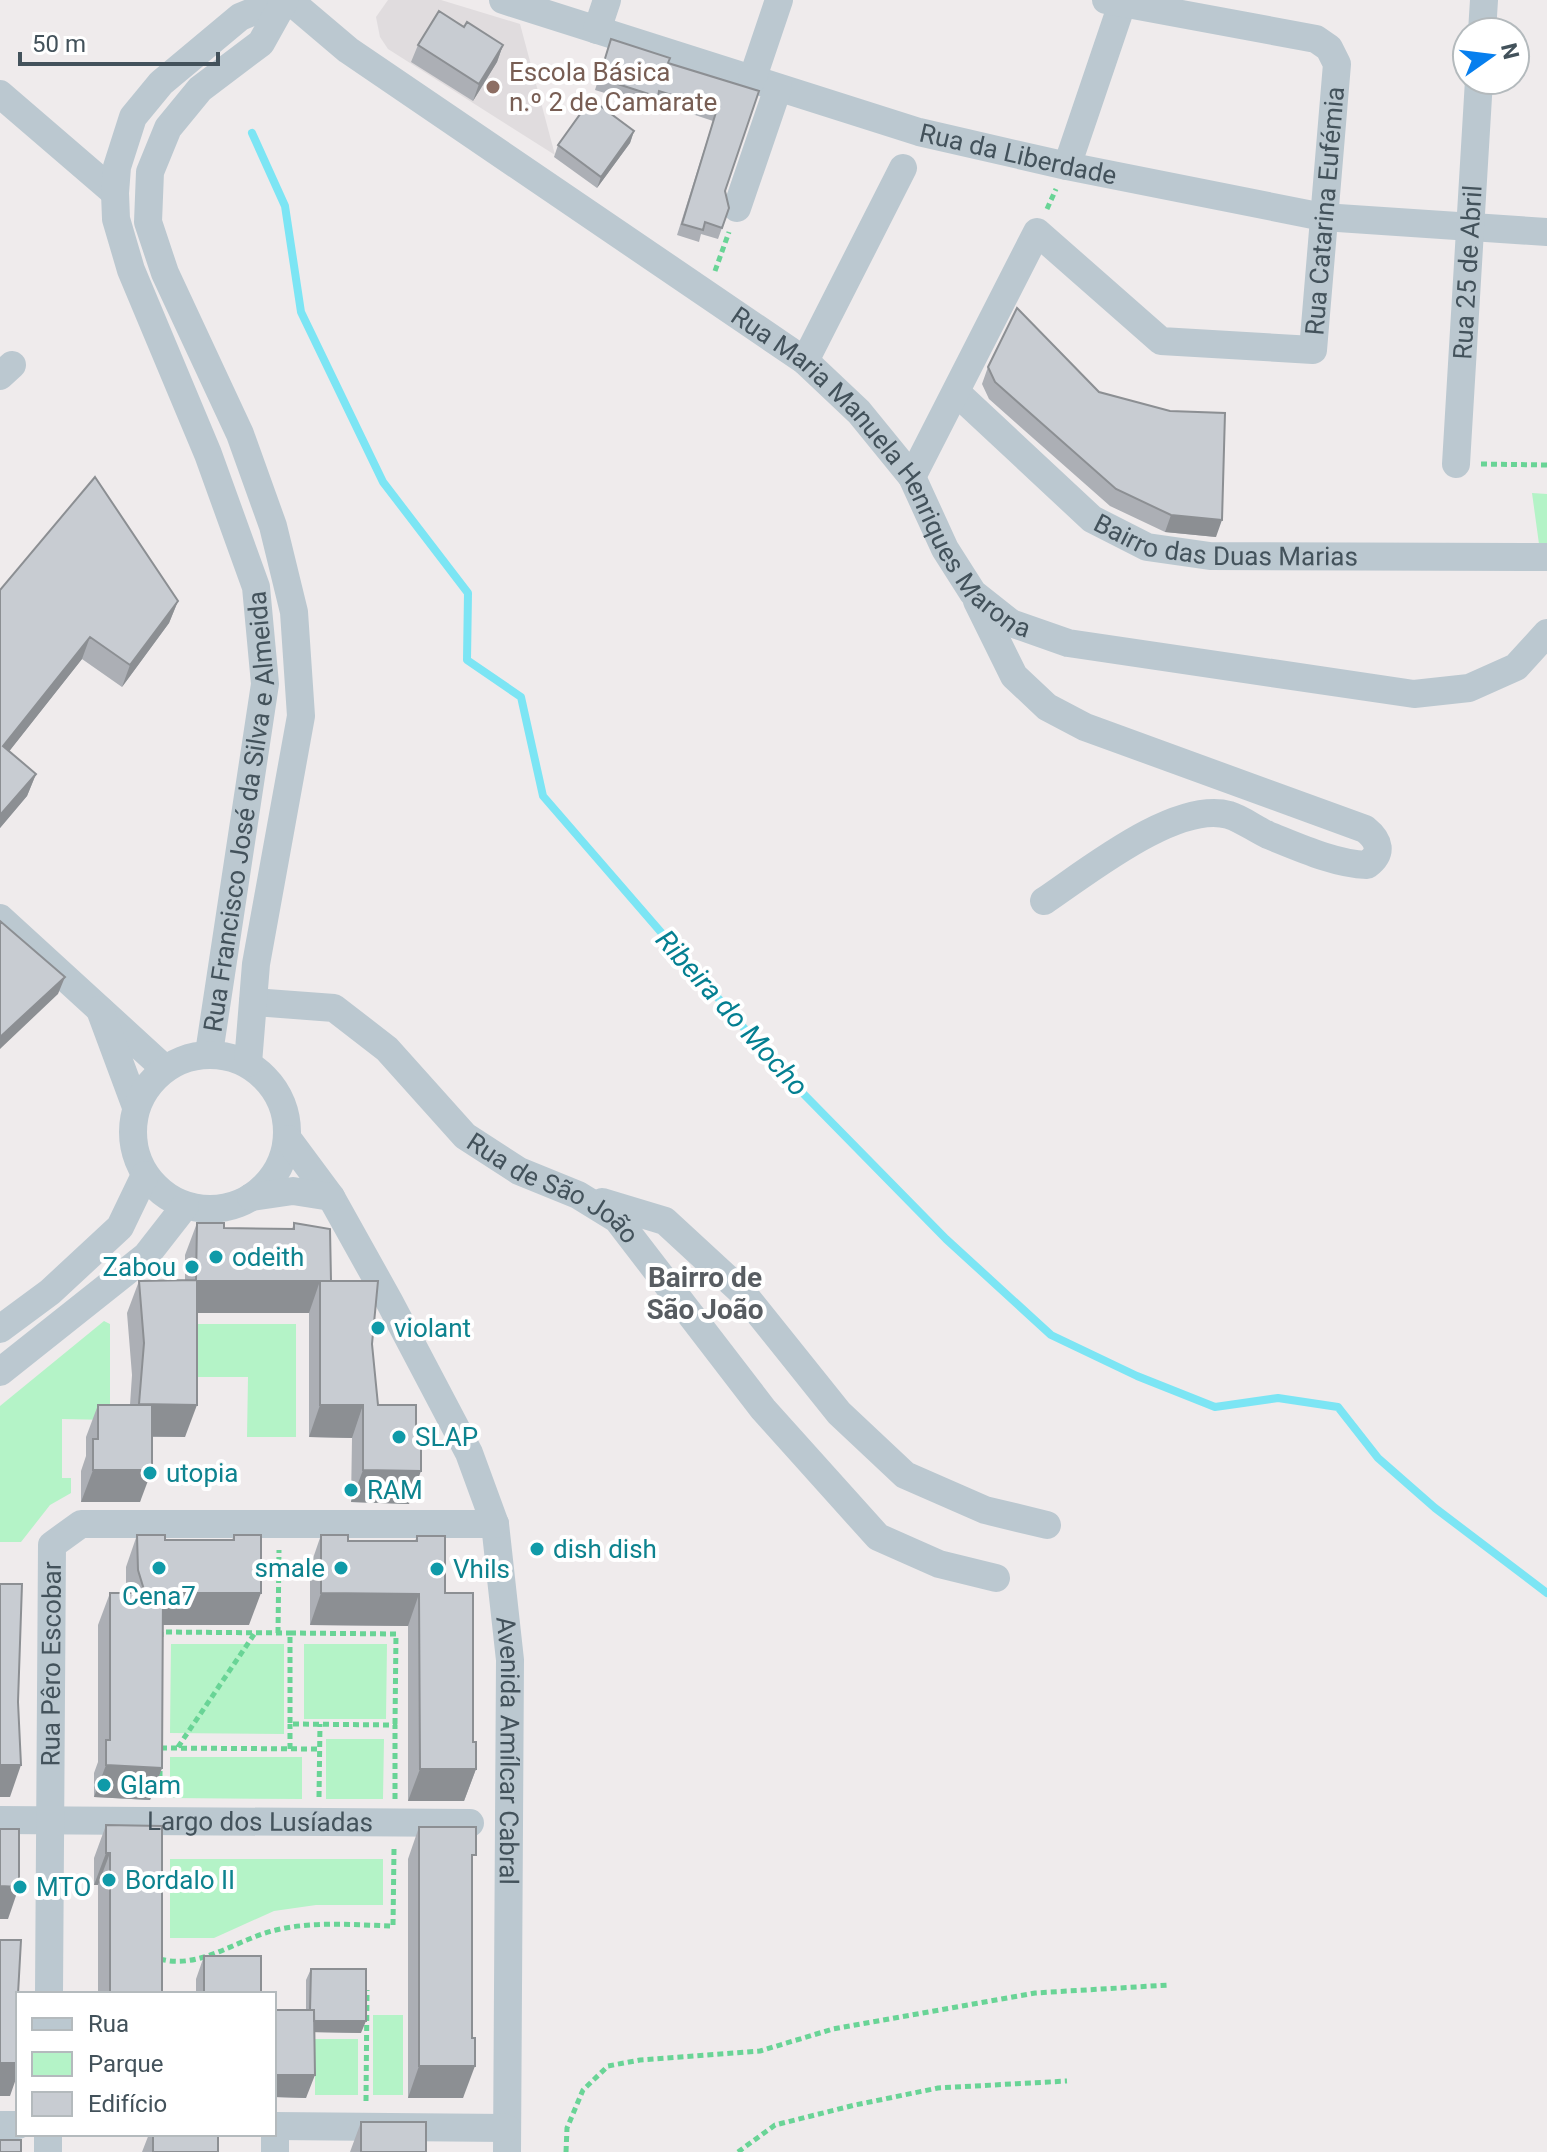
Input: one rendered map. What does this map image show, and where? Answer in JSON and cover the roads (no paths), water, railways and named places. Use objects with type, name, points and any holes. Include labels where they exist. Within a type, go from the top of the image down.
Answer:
[{"type":"street","name":"Rua Francisco José da Silva e Almeida","points":[[209,1053],[265,684],[256,587],[208,454],[131,270],[116,219],[115,193],[117,167],[133,117],[161,83],[240,17],[285,0]]},
{"type":"street","name":"Rua Francisco José da Silva e Almeida","points":[[248,1063],[256,964],[301,716],[294,612],[273,526],[240,434],[165,273],[148,222],[150,172],[168,128],[200,89],[261,43],[285,0]]},
{"type":"street","name":"Rua Maria Manuela Henriques Marona","points":[[285,0],[348,50],[805,361],[859,412],[912,477],[945,549],[973,593],[1011,623],[1068,643],[1414,694],[1469,688],[1516,667],[1547,633]]},
{"type":"street","name":"Rua da Liberdade","points":[[503,0],[919,132],[1067,166],[1323,217],[1547,232]]},
{"type":"street","points":[[597,30],[607,0]]},
{"type":"street","points":[[737,208],[765,84],[779,0]]},
{"type":"street","name":"Rua Catarina Eufémia","points":[[958,394],[1037,232],[1161,341],[1313,350],[1337,64],[1329,48],[1316,39],[1114,2],[1067,166]]},
{"type":"street","points":[[0,94],[115,193]]},
{"type":"street","name":"Rua 25 de Abril","points":[[1456,464],[1478,96]]},
{"type":"street","points":[[805,361],[903,168]]},
{"type":"street","points":[[912,477],[958,394]]},
{"type":"street","name":"Bairro das Duas Marias","points":[[958,394],[1092,519],[1147,547],[1210,556],[1547,557]]},
{"type":"street","points":[[973,593],[1014,676],[1047,707],[1085,727],[1365,829],[1376,837],[1379,849],[1376,858],[1367,865],[1358,865],[1268,835],[1229,815],[1193,815],[1168,825],[1102,862],[1044,901]]},
{"type":"street","points":[[0,918],[164,1068]]},
{"type":"street","name":"Rua de São João","points":[[253,1002],[334,1008],[387,1049],[465,1136],[519,1171],[578,1195],[617,1219],[763,1409],[878,1537],[939,1564],[996,1578]]},
{"type":"street","points":[[98,1006],[136,1107]]},
{"type":"street","points":[[209,1053],[248,1063],[270,1083],[285,1109],[288,1139],[279,1168],[262,1190],[239,1204],[212,1210],[185,1206],[145,1175],[132,1133],[136,1107],[147,1085],[164,1068],[209,1053]]},
{"type":"street","name":"Avenida Amílcar Cabral","points":[[288,1139],[331,1197],[469,1453],[495,1524],[510,1660],[507,2140]]},
{"type":"street","points":[[0,1329],[50,1292],[120,1227],[145,1175]]},
{"type":"street","points":[[251,1197],[293,1191],[331,1197]]},
{"type":"street","points":[[578,1195],[665,1221],[742,1292],[839,1413],[905,1475],[985,1510],[1047,1525]]},
{"type":"street","points":[[0,1372],[146,1256],[185,1206]]},
{"type":"street","name":"Rua Pêro Escobar","points":[[49,1992],[52,1545],[81,1524],[495,1524]]},
{"type":"street","name":"Largo dos Lusíadas","points":[[0,1820],[470,1823]]},
{"type":"street","points":[[276,2126],[366,2127],[507,2140]]},
{"type":"waterway","name":"Ribeira do Mocho","points":[[252,133],[285,206],[301,312],[383,482],[468,593],[467,660],[521,697],[543,796],[783,1073],[946,1239],[1051,1335],[1137,1376],[1215,1407],[1278,1398],[1338,1407],[1378,1458],[1435,1508],[1547,1593]]},
{"type":"place","name":"Escola Básica n.º 2 de Camarate","points":[[493,87]]},
{"type":"place","name":"odeith","points":[[216,1257]]},
{"type":"place","name":"Zabou","points":[[192,1267]]},
{"type":"place","name":"violant","points":[[378,1328]]},
{"type":"place","name":"SLAP","points":[[399,1437]]},
{"type":"place","name":"utopia","points":[[150,1473]]},
{"type":"place","name":"RAM","points":[[351,1490]]},
{"type":"place","name":"dish dish","points":[[537,1549]]},
{"type":"place","name":"Cena7","points":[[159,1568]]},
{"type":"place","name":"smale","points":[[341,1568]]},
{"type":"place","name":"Vhils","points":[[437,1569]]},
{"type":"place","name":"Glam","points":[[104,1785]]},
{"type":"place","name":"Bordalo II","points":[[109,1880]]},
{"type":"place","name":"MTO","points":[[20,1887]]},
{"type":"district","name":"Bairro de São João","points":[[705,1293]]}]
